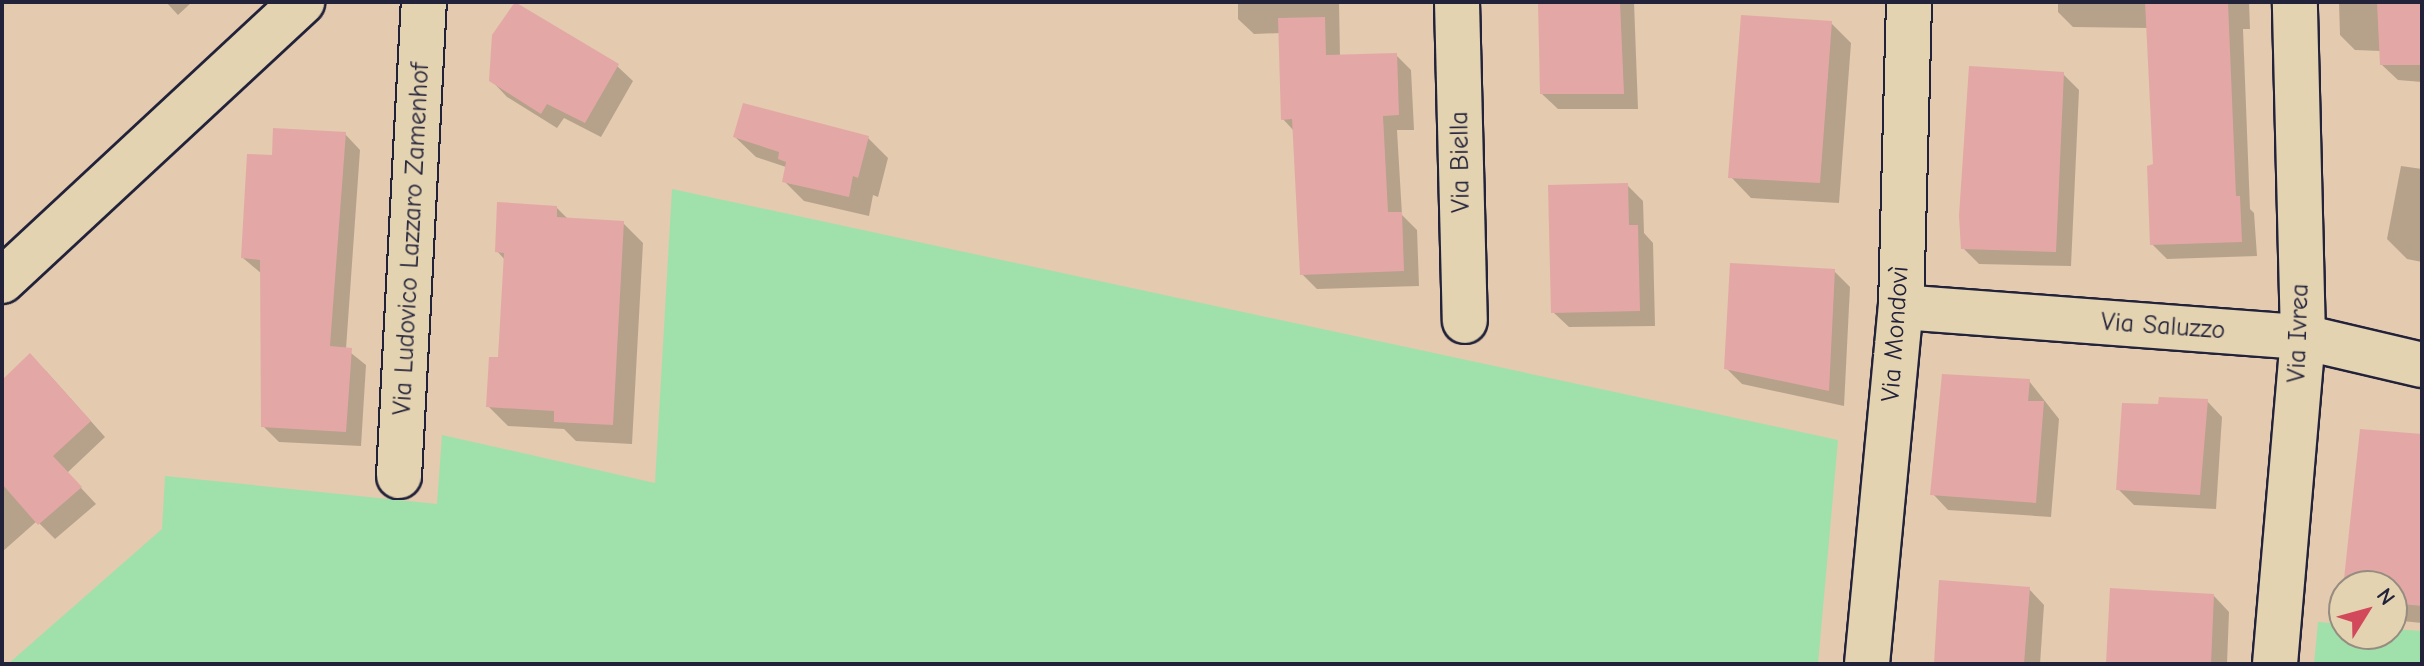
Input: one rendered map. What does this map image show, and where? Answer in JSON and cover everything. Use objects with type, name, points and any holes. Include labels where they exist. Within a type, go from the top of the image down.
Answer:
[{"type":"street","points":[[2,281],[302,2]]},
{"type":"street","name":"Via Ludovico Lazzaro Zamenhof","points":[[399,476],[424,2]]},
{"type":"street","name":"Via Biella","points":[[1457,2],[1465,321]]},
{"type":"street","name":"Via Mondovì","points":[[1867,664],[1901,307],[1909,2]]},
{"type":"street","name":"Via Ivrea","points":[[2275,664],[2303,337],[2295,2]]},
{"type":"street","name":"Via Saluzzo","points":[[1901,307],[2303,337],[2422,365]]},
{"type":"green space","points":[[672,189],[1838,440],[1818,664],[8,664],[162,529],[165,476],[437,504],[442,435],[655,483]]},
{"type":"green space","points":[[2318,622],[2328,623],[2328,650],[2408,650],[2408,630],[2422,631],[2422,664],[2314,664]]},
{"type":"building","points":[[515,2],[619,64],[585,123],[547,104],[541,114],[489,81],[492,35]]},
{"type":"building","points":[[1538,2],[1620,2],[1624,94],[1540,94]]},
{"type":"building","points":[[2145,2],[2228,2],[2236,196],[2240,196],[2242,242],[2150,245],[2147,166],[2153,164]]},
{"type":"building","points":[[2377,2],[2422,2],[2422,65],[2380,65]]},
{"type":"building","points":[[1741,15],[1832,21],[1820,183],[1728,178]]},
{"type":"building","points":[[1325,17],[1326,55],[1397,53],[1399,115],[1383,116],[1388,212],[1402,212],[1404,271],[1300,275],[1292,119],[1281,120],[1278,18]]},
{"type":"building","points":[[1969,66],[2064,72],[2056,252],[1961,249],[1959,216]]},
{"type":"building","points":[[743,103],[869,136],[858,178],[853,176],[849,197],[782,182],[786,162],[778,159],[779,152],[733,137]]},
{"type":"building","points":[[273,128],[346,132],[330,346],[352,348],[346,432],[261,427],[260,260],[241,258],[247,154],[272,155]]},
{"type":"building","points":[[1628,183],[1629,225],[1638,225],[1640,311],[1551,313],[1548,185]]},
{"type":"building","points":[[497,202],[557,206],[557,217],[624,221],[613,425],[554,422],[554,411],[486,407],[489,357],[498,357],[504,253],[495,252]]},
{"type":"building","points":[[1730,263],[1835,269],[1829,391],[1724,369]]},
{"type":"building","points":[[30,353],[91,421],[53,456],[82,487],[38,525],[2,484],[2,380]]},
{"type":"building","points":[[1942,374],[2030,379],[2028,401],[2044,401],[2036,503],[1930,495]]},
{"type":"building","points":[[2159,397],[2208,399],[2200,495],[2116,490],[2122,403],[2158,404]]},
{"type":"building","points":[[2360,429],[2422,434],[2422,606],[2408,605],[2408,570],[2345,570]]},
{"type":"building","points":[[1939,580],[2030,587],[2024,664],[1934,664]]},
{"type":"building","points":[[2110,588],[2214,594],[2211,664],[2106,664]]}]
